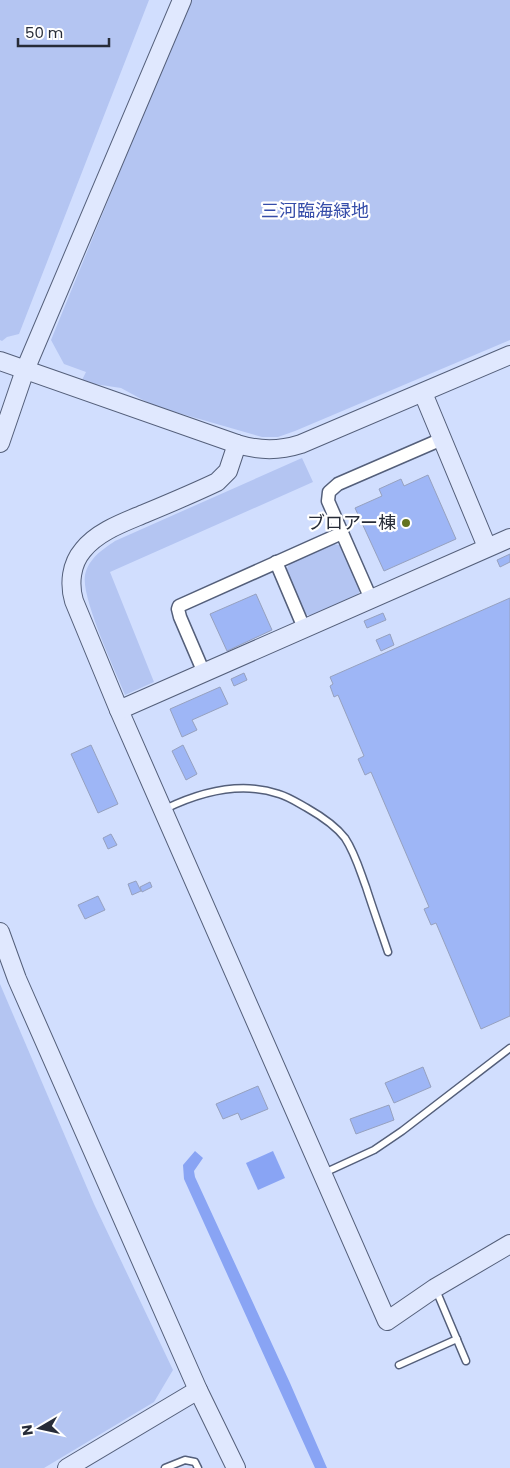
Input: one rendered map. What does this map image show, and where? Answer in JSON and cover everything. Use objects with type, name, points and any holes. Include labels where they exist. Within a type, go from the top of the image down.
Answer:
[{"type":"street","points":[[0,443],[25,370],[182,0]]},
{"type":"street","points":[[0,361],[237,444],[262,450],[292,447],[510,355]]},
{"type":"street","points":[[423,393],[487,547]]},
{"type":"street","points":[[371,598],[328,501],[331,488],[442,439]]},
{"type":"street","points":[[237,444],[228,471],[223,478],[212,485],[104,532],[90,542],[78,557],[71,582],[74,601],[163,810],[387,1321],[435,1288],[510,1244]]},
{"type":"street","points":[[204,672],[180,617],[179,606],[342,533]]},
{"type":"street","points":[[120,710],[510,538]]},
{"type":"street","points":[[276,562],[304,628]]},
{"type":"street","points":[[0,932],[17,979],[198,1390],[236,1468]]},
{"type":"street","points":[[78,1464],[198,1390]]},
{"type":"lane","points":[[163,810],[177,803],[218,789],[239,789],[262,790],[280,794],[318,814],[333,825],[355,855],[388,952]]},
{"type":"lane","points":[[323,1174],[381,1145],[402,1131],[510,1048]]},
{"type":"lane","points":[[435,1288],[466,1361]]},
{"type":"lane","points":[[399,1365],[457,1339]]},
{"type":"lane","points":[[165,1468],[185,1460],[195,1462],[198,1468]]},
{"type":"green space","points":[[0,0],[149,0],[19,334],[7,337],[2,341],[0,340]]},
{"type":"green space","name":"三河臨海緑地","points":[[190,0],[510,0],[510,340],[278,437],[262,437],[154,406],[121,388],[81,382],[86,372],[64,364],[51,340]]},
{"type":"green space","points":[[302,458],[313,482],[110,572],[154,682],[125,695],[88,600],[85,575],[93,559],[115,541]]},
{"type":"green space","points":[[334,544],[343,546],[361,588],[357,597],[313,616],[304,614],[285,572],[290,563]]},
{"type":"green space","points":[[0,984],[94,1204],[173,1370],[154,1402],[44,1468],[0,1468]]},
{"type":"water","points":[[195,1151],[203,1158],[194,1171],[195,1177],[327,1468],[315,1468],[184,1179],[183,1165]]},
{"type":"water","points":[[273,1151],[285,1178],[258,1190],[246,1163]]},
{"type":"building","name":"ブロアー棟","points":[[428,475],[456,539],[384,571],[355,508],[382,496],[379,489],[401,479],[404,486]]},
{"type":"building","points":[[510,554],[510,562],[500,567],[497,560]]},
{"type":"building","points":[[256,594],[272,630],[227,651],[210,614]]},
{"type":"building","points":[[510,598],[510,1016],[481,1029],[436,923],[431,925],[424,909],[429,907],[371,772],[365,775],[358,759],[364,756],[338,695],[334,697],[330,686],[333,684],[330,677]]},
{"type":"building","points":[[383,613],[386,620],[367,628],[364,621]]},
{"type":"building","points":[[390,634],[394,645],[381,651],[376,640]]},
{"type":"building","points":[[244,673],[247,680],[234,686],[231,679]]},
{"type":"building","points":[[220,687],[228,704],[192,720],[197,730],[182,737],[170,709]]},
{"type":"building","points":[[91,745],[118,804],[98,813],[71,754]]},
{"type":"building","points":[[183,745],[197,774],[186,780],[172,751]]},
{"type":"building","points":[[111,834],[117,845],[108,849],[103,838]]},
{"type":"building","points":[[136,881],[141,891],[132,895],[128,884]]},
{"type":"building","points":[[150,882],[152,887],[142,892],[140,887]]},
{"type":"building","points":[[98,896],[105,910],[85,919],[78,905]]},
{"type":"building","points":[[423,1067],[431,1087],[394,1103],[385,1083]]},
{"type":"building","points":[[258,1086],[268,1109],[241,1120],[238,1113],[223,1119],[216,1104]]},
{"type":"building","points":[[389,1105],[394,1120],[356,1134],[350,1119]]},
{"type":"place","name":"ブロアー棟","points":[[406,523]]}]
